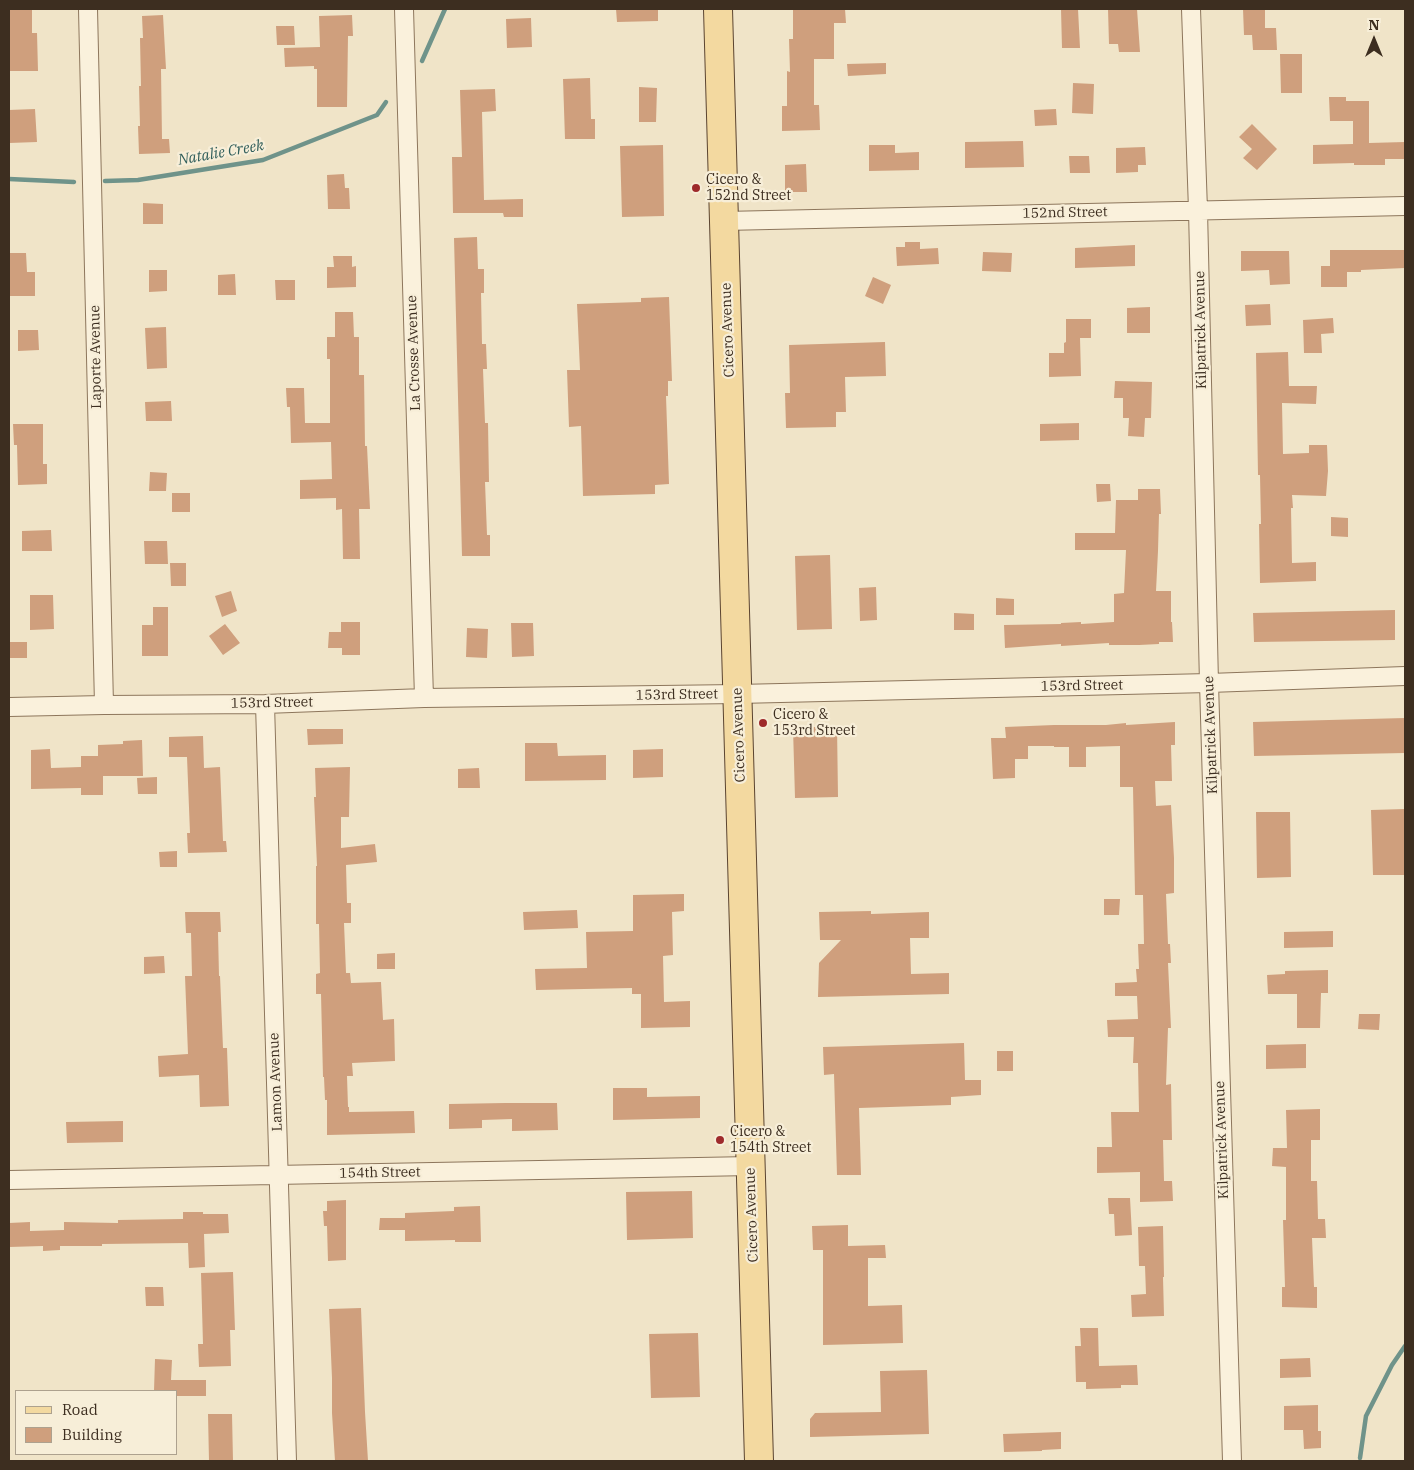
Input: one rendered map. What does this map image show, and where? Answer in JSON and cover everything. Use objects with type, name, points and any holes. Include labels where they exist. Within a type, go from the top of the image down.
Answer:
[{"type":"main road","name":"Cicero Avenue","points":[[718,9],[759,1461]]},
{"type":"street","name":"Laporte Avenue","points":[[88,9],[104,704]]},
{"type":"street","name":"La Crosse Avenue","points":[[404,9],[424,698]]},
{"type":"street","name":"Kilpatrick Avenue","points":[[1191,9],[1232,1461]]},
{"type":"street","name":"152nd Street","points":[[724,221],[1405,206]]},
{"type":"street","name":"153rd Street","points":[[9,707],[104,704],[265,704],[424,698],[738,694],[1209,683],[1405,676]]},
{"type":"street","name":"Lamon Avenue","points":[[265,704],[287,1461]]},
{"type":"street","name":"154th Street","points":[[9,1180],[751,1166]]},
{"type":"building","points":[[10,9],[32,9],[32,33],[37,33],[38,71],[10,71]]},
{"type":"building","points":[[616,9],[658,9],[658,21],[617,22]]},
{"type":"building","points":[[793,9],[845,9],[846,23],[834,23],[834,59],[814,59],[814,105],[819,105],[820,130],[782,131],[782,106],[787,106],[787,71],[790,72],[789,39],[793,39]]},
{"type":"building","points":[[1061,9],[1078,9],[1080,48],[1062,48]]},
{"type":"building","points":[[1108,9],[1137,9],[1140,52],[1119,52],[1118,44],[1109,44]]},
{"type":"building","points":[[1243,9],[1265,9],[1265,28],[1276,28],[1277,50],[1253,50],[1252,35],[1244,35]]},
{"type":"building","points":[[163,15],[166,69],[161,69],[162,139],[169,139],[170,153],[139,154],[138,126],[140,126],[139,86],[141,86],[140,38],[143,38],[142,16]]},
{"type":"building","points":[[352,15],[353,36],[348,36],[347,107],[317,107],[317,69],[314,69],[314,66],[285,67],[284,48],[320,47],[319,16]]},
{"type":"building","points":[[531,18],[532,47],[507,48],[506,19]]},
{"type":"building","points":[[276,26],[294,26],[295,45],[277,45]]},
{"type":"building","points":[[1280,54],[1302,54],[1302,93],[1281,93]]},
{"type":"building","points":[[886,63],[886,74],[848,76],[847,64]]},
{"type":"building","points":[[590,78],[591,119],[595,119],[595,139],[565,139],[563,79]]},
{"type":"building","points":[[1073,83],[1094,84],[1093,114],[1072,113]]},
{"type":"building","points":[[639,87],[657,88],[656,122],[639,122]]},
{"type":"building","points":[[495,89],[496,111],[482,112],[484,200],[523,199],[523,217],[504,217],[503,213],[453,213],[452,157],[462,157],[460,90]]},
{"type":"building","points":[[1329,97],[1346,97],[1346,101],[1369,101],[1369,143],[1405,142],[1405,159],[1385,159],[1385,165],[1354,165],[1354,163],[1313,164],[1313,145],[1353,144],[1353,121],[1330,121]]},
{"type":"building","points":[[35,109],[37,142],[9,143],[9,110]]},
{"type":"building","points":[[1056,109],[1057,125],[1035,126],[1034,110]]},
{"type":"building","points":[[1252,124],[1277,149],[1257,170],[1243,158],[1252,149],[1239,137]]},
{"type":"building","points":[[1023,141],[1024,167],[965,168],[965,142]]},
{"type":"building","points":[[663,145],[664,216],[622,217],[620,146]]},
{"type":"building","points":[[869,145],[895,145],[895,153],[919,152],[919,170],[869,171]]},
{"type":"building","points":[[1145,147],[1146,165],[1138,165],[1138,172],[1116,173],[1116,148]]},
{"type":"building","points":[[1069,156],[1089,156],[1090,173],[1070,173]]},
{"type":"building","points":[[806,164],[807,192],[785,192],[785,165]]},
{"type":"building","points":[[344,174],[345,188],[349,188],[350,209],[328,209],[327,175]]},
{"type":"building","points":[[143,203],[163,204],[163,224],[143,224]]},
{"type":"building","points":[[477,237],[478,269],[484,269],[484,293],[481,293],[482,344],[486,344],[487,369],[483,369],[485,423],[488,423],[489,482],[485,482],[487,535],[490,535],[490,556],[462,556],[454,238]]},
{"type":"building","points":[[905,242],[920,242],[920,249],[938,248],[939,264],[897,266],[896,247],[905,247]]},
{"type":"building","points":[[1135,245],[1135,266],[1075,268],[1075,248]]},
{"type":"building","points":[[1330,250],[1405,250],[1405,268],[1347,272],[1347,287],[1321,287],[1321,266],[1330,266]]},
{"type":"building","points":[[1241,251],[1289,251],[1290,284],[1270,285],[1269,270],[1241,271]]},
{"type":"building","points":[[983,252],[1012,253],[1011,272],[982,271]]},
{"type":"building","points":[[9,253],[26,253],[27,272],[35,272],[35,296],[9,296]]},
{"type":"building","points":[[333,256],[352,256],[352,267],[356,266],[356,287],[327,288],[327,267],[334,267]]},
{"type":"building","points":[[149,270],[167,270],[167,291],[149,292]]},
{"type":"building","points":[[235,274],[236,295],[218,295],[218,275]]},
{"type":"building","points":[[873,277],[891,285],[883,304],[865,296]]},
{"type":"building","points":[[275,280],[295,280],[295,300],[276,300]]},
{"type":"building","points":[[669,297],[672,381],[668,381],[668,396],[666,396],[669,484],[655,485],[655,494],[583,496],[581,426],[569,427],[567,370],[580,370],[577,304],[641,302],[641,298]]},
{"type":"building","points":[[1270,304],[1271,325],[1246,326],[1245,305]]},
{"type":"building","points":[[1150,307],[1150,333],[1127,333],[1127,308]]},
{"type":"building","points":[[335,312],[353,312],[354,337],[359,337],[359,375],[364,375],[365,446],[367,446],[370,509],[359,509],[360,559],[343,559],[342,509],[336,510],[336,498],[300,499],[300,480],[332,479],[331,442],[291,443],[290,407],[287,407],[286,388],[304,388],[305,423],[330,423],[330,359],[327,359],[327,337],[335,337]]},
{"type":"building","points":[[1333,318],[1334,333],[1321,334],[1322,353],[1304,353],[1303,320]]},
{"type":"building","points":[[1066,319],[1091,319],[1091,338],[1080,338],[1081,376],[1049,377],[1049,353],[1064,353]]},
{"type":"building","points":[[166,327],[167,368],[147,369],[145,328]]},
{"type":"building","points":[[18,330],[38,330],[39,350],[18,351]]},
{"type":"building","points":[[885,342],[886,376],[845,377],[846,412],[836,412],[836,427],[786,428],[785,393],[790,393],[789,345]]},
{"type":"building","points":[[1288,352],[1289,386],[1317,386],[1316,404],[1282,403],[1283,454],[1309,453],[1309,445],[1327,445],[1328,471],[1326,496],[1292,495],[1292,563],[1316,562],[1316,581],[1260,583],[1259,524],[1261,524],[1260,475],[1258,475],[1256,353]]},
{"type":"building","points":[[1115,381],[1152,382],[1151,418],[1145,418],[1144,437],[1128,436],[1129,418],[1123,418],[1123,398],[1114,398]]},
{"type":"building","points":[[171,401],[172,421],[146,421],[145,402]]},
{"type":"building","points":[[1079,423],[1079,440],[1040,441],[1040,424]]},
{"type":"building","points":[[13,424],[43,424],[43,464],[47,464],[47,484],[18,485],[17,445],[14,445]]},
{"type":"building","points":[[150,472],[167,473],[166,491],[149,491]]},
{"type":"building","points":[[1096,484],[1110,484],[1111,501],[1097,502]]},
{"type":"building","points":[[1138,489],[1160,489],[1161,514],[1159,514],[1156,591],[1171,591],[1173,642],[1139,645],[1109,645],[1109,643],[1061,646],[1061,644],[1005,648],[1004,625],[1114,622],[1114,594],[1124,593],[1126,550],[1075,550],[1075,533],[1115,533],[1116,500],[1138,500]]},
{"type":"building","points":[[172,493],[190,493],[190,512],[172,512]]},
{"type":"building","points":[[1331,517],[1348,518],[1348,537],[1331,536]]},
{"type":"building","points":[[51,530],[52,551],[22,551],[22,531]]},
{"type":"building","points":[[144,541],[167,541],[168,564],[145,564]]},
{"type":"building","points":[[830,555],[832,629],[797,630],[795,556]]},
{"type":"building","points":[[170,563],[186,563],[186,586],[171,586]]},
{"type":"building","points":[[876,587],[877,620],[860,621],[859,588]]},
{"type":"building","points":[[231,591],[237,611],[222,617],[215,596]]},
{"type":"building","points":[[30,595],[53,595],[54,629],[30,630]]},
{"type":"building","points":[[996,598],[1014,599],[1014,615],[996,615]]},
{"type":"building","points":[[153,607],[168,607],[168,656],[142,656],[142,625],[153,625]]},
{"type":"building","points":[[1395,610],[1395,640],[1254,642],[1253,613]]},
{"type":"building","points":[[954,613],[974,614],[974,630],[954,630]]},
{"type":"building","points":[[341,622],[360,622],[360,655],[342,655],[342,648],[328,648],[329,632],[341,632]]},
{"type":"building","points":[[511,623],[533,623],[534,656],[512,657]]},
{"type":"building","points":[[225,624],[240,643],[223,655],[209,636]]},
{"type":"building","points":[[467,628],[488,629],[487,658],[466,657]]},
{"type":"building","points":[[9,642],[27,642],[27,658],[9,658]]},
{"type":"building","points":[[1405,718],[1405,753],[1254,756],[1253,722]]},
{"type":"building","points":[[1175,722],[1175,745],[1171,745],[1172,781],[1155,781],[1156,806],[1171,805],[1174,858],[1174,893],[1166,894],[1168,944],[1170,944],[1171,963],[1168,963],[1171,1028],[1168,1028],[1166,1085],[1171,1084],[1172,1140],[1163,1140],[1164,1181],[1172,1181],[1173,1201],[1140,1202],[1140,1172],[1097,1173],[1097,1147],[1112,1147],[1111,1112],[1139,1112],[1138,1063],[1133,1063],[1134,1037],[1108,1037],[1107,1020],[1138,1019],[1137,996],[1115,996],[1115,983],[1137,982],[1136,969],[1139,969],[1138,944],[1144,944],[1143,895],[1135,895],[1133,787],[1120,787],[1120,746],[1086,747],[1086,767],[1069,767],[1069,747],[1028,746],[1028,759],[1015,759],[1015,778],[993,779],[991,738],[1006,738],[1005,727],[1126,723],[1126,725]]},
{"type":"building","points":[[837,726],[838,797],[795,798],[793,728]]},
{"type":"building","points":[[307,729],[343,729],[343,744],[308,745]]},
{"type":"building","points":[[203,736],[204,768],[220,767],[223,841],[226,841],[227,852],[188,853],[187,833],[190,833],[187,757],[169,757],[169,737]]},
{"type":"building","points":[[142,740],[143,776],[103,776],[103,795],[81,795],[81,788],[31,789],[31,750],[50,749],[51,768],[81,767],[81,756],[98,756],[98,745],[123,744],[123,741]]},
{"type":"building","points":[[525,743],[557,743],[558,756],[606,755],[606,780],[525,781]]},
{"type":"building","points":[[663,749],[663,777],[633,778],[633,750]]},
{"type":"building","points":[[350,767],[349,817],[341,817],[341,848],[375,844],[377,862],[346,865],[347,903],[351,903],[351,923],[344,923],[346,973],[350,973],[351,983],[381,982],[383,1020],[394,1019],[395,1061],[352,1063],[353,1076],[347,1076],[348,1107],[349,1112],[414,1111],[415,1133],[327,1135],[327,1100],[325,1100],[323,1077],[321,994],[316,994],[316,974],[320,973],[319,924],[316,924],[315,768]]},
{"type":"building","points":[[479,768],[480,788],[458,788],[458,769]]},
{"type":"building","points":[[157,777],[157,794],[138,794],[137,778]]},
{"type":"building","points":[[1405,809],[1405,875],[1373,875],[1371,810]]},
{"type":"building","points":[[1256,812],[1290,812],[1291,877],[1257,878]]},
{"type":"building","points":[[177,851],[177,867],[160,867],[159,852]]},
{"type":"building","points":[[684,894],[684,911],[672,912],[673,955],[663,956],[664,1002],[690,1001],[690,1027],[641,1028],[641,994],[632,994],[632,988],[536,990],[535,969],[587,968],[586,932],[633,931],[633,895]]},
{"type":"building","points":[[1104,899],[1120,899],[1119,915],[1104,915]]},
{"type":"building","points":[[577,910],[578,928],[524,930],[523,912]]},
{"type":"building","points":[[871,911],[871,914],[929,912],[929,938],[910,938],[911,974],[949,973],[949,994],[818,997],[819,963],[841,940],[820,940],[819,912]]},
{"type":"building","points":[[185,912],[220,912],[221,932],[218,932],[219,976],[223,1048],[227,1048],[229,1106],[200,1107],[199,1075],[159,1077],[158,1056],[188,1054],[185,976],[192,976],[191,933],[186,933]]},
{"type":"building","points":[[1333,931],[1333,947],[1284,948],[1284,932]]},
{"type":"building","points":[[395,953],[395,969],[377,969],[377,954]]},
{"type":"building","points":[[164,956],[165,973],[144,974],[144,957]]},
{"type":"building","points":[[1328,970],[1328,993],[1321,993],[1320,1028],[1297,1028],[1297,994],[1268,994],[1267,975],[1285,974],[1285,971]]},
{"type":"building","points":[[1359,1014],[1380,1014],[1379,1030],[1358,1029]]},
{"type":"building","points":[[964,1043],[965,1080],[981,1080],[981,1095],[951,1097],[951,1105],[859,1108],[861,1175],[837,1175],[834,1074],[824,1075],[823,1047]]},
{"type":"building","points":[[1306,1044],[1306,1068],[1266,1069],[1266,1045]]},
{"type":"building","points":[[997,1051],[1013,1051],[1013,1071],[997,1071]]},
{"type":"building","points":[[613,1088],[647,1088],[647,1097],[700,1096],[700,1118],[613,1120]]},
{"type":"building","points":[[557,1103],[558,1130],[512,1131],[512,1119],[482,1120],[482,1128],[449,1129],[449,1104]]},
{"type":"building","points":[[1320,1109],[1320,1140],[1311,1140],[1311,1181],[1317,1181],[1318,1219],[1325,1219],[1326,1238],[1312,1238],[1317,1308],[1282,1307],[1282,1287],[1285,1287],[1283,1220],[1286,1220],[1286,1167],[1272,1166],[1273,1148],[1287,1148],[1286,1110]]},
{"type":"building","points":[[123,1121],[123,1142],[67,1143],[66,1122]]},
{"type":"building","points":[[692,1191],[693,1238],[627,1240],[626,1192]]},
{"type":"building","points":[[1108,1198],[1130,1198],[1132,1235],[1115,1236],[1114,1214],[1109,1214]]},
{"type":"building","points":[[346,1200],[346,1260],[328,1261],[327,1226],[324,1226],[323,1211],[327,1211],[327,1201]]},
{"type":"building","points":[[480,1206],[481,1242],[455,1242],[455,1240],[405,1241],[405,1230],[379,1230],[380,1218],[405,1218],[405,1213],[454,1211],[454,1207]]},
{"type":"building","points":[[183,1212],[228,1214],[229,1233],[204,1234],[205,1267],[189,1268],[188,1243],[60,1246],[60,1250],[43,1251],[43,1246],[9,1247],[9,1223],[30,1222],[30,1231],[64,1230],[64,1222],[118,1223],[118,1220],[183,1219]]},
{"type":"building","points":[[848,1225],[848,1246],[885,1245],[886,1258],[868,1258],[868,1306],[902,1305],[903,1343],[823,1345],[823,1250],[813,1250],[812,1226]]},
{"type":"building","points":[[1163,1226],[1164,1316],[1132,1317],[1131,1295],[1146,1294],[1145,1266],[1139,1266],[1138,1227]]},
{"type":"building","points":[[233,1272],[235,1330],[230,1330],[231,1366],[199,1367],[198,1344],[203,1344],[201,1273]]},
{"type":"building","points":[[145,1287],[163,1287],[164,1306],[146,1306]]},
{"type":"building","points":[[361,1308],[368,1461],[335,1461],[329,1309]]},
{"type":"building","points":[[1080,1328],[1098,1328],[1099,1366],[1137,1365],[1138,1385],[1121,1385],[1121,1388],[1086,1389],[1086,1382],[1076,1382],[1075,1346],[1081,1346]]},
{"type":"building","points":[[698,1333],[700,1397],[651,1398],[649,1334]]},
{"type":"building","points":[[1310,1358],[1311,1377],[1280,1378],[1280,1359]]},
{"type":"building","points":[[155,1359],[172,1360],[171,1380],[206,1380],[206,1396],[178,1396],[178,1390],[154,1390]]},
{"type":"building","points":[[927,1370],[929,1434],[810,1437],[810,1419],[815,1413],[881,1412],[880,1371]]},
{"type":"building","points":[[1318,1405],[1318,1431],[1321,1431],[1321,1448],[1304,1449],[1303,1430],[1284,1430],[1284,1406]]},
{"type":"building","points":[[208,1414],[232,1414],[233,1461],[209,1461]]},
{"type":"building","points":[[1061,1432],[1061,1449],[1004,1452],[1003,1434]]},
{"type":"waterway","name":"Natalie Creek","points":[[422,61],[445,9]]},
{"type":"waterway","name":"Natalie Creek","points":[[105,181],[138,180],[263,160],[377,115],[386,102]]},
{"type":"waterway","name":"Natalie Creek","points":[[9,179],[74,182]]},
{"type":"waterway","points":[[1360,1458],[1366,1416],[1392,1365],[1405,1346]]},
{"type":"place","name":"Cicero & 152nd Street","points":[[696,188]]},
{"type":"place","name":"Cicero & 153rd Street","points":[[763,723]]},
{"type":"place","name":"Cicero & 154th Street","points":[[720,1140]]}]
